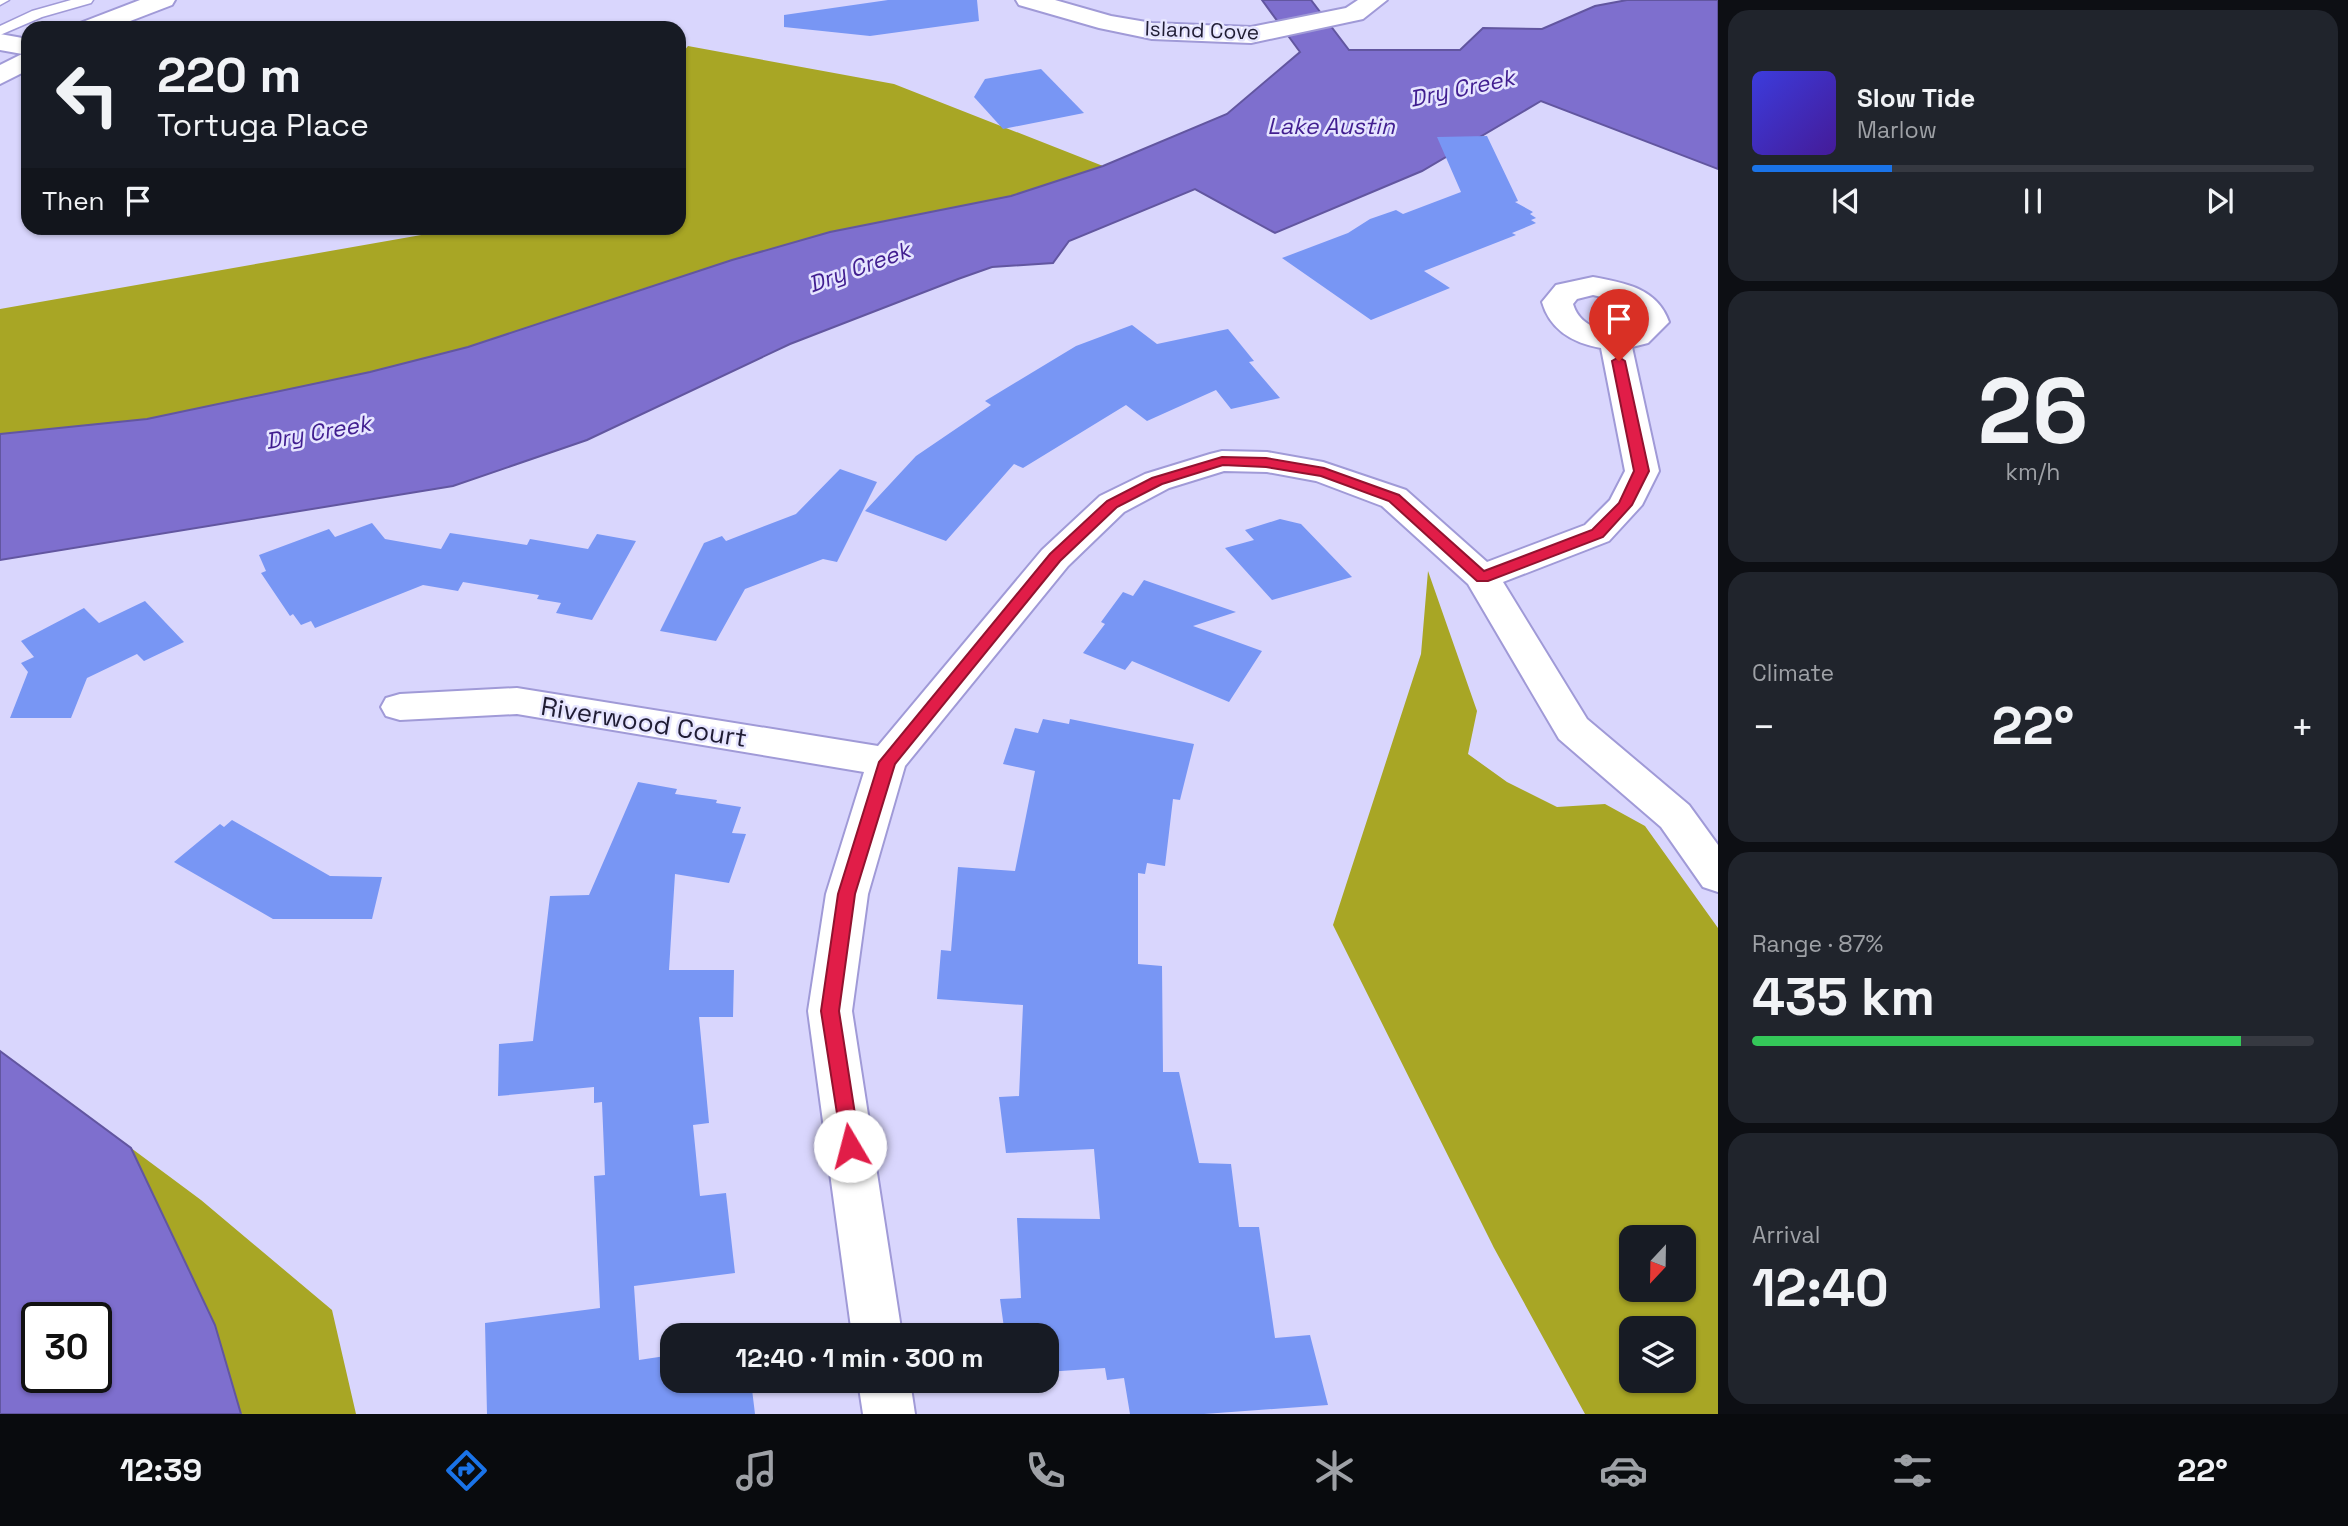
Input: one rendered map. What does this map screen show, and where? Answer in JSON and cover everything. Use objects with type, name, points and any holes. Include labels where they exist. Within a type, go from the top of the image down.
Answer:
[{"type":"street","points":[[108,21],[163,0]]},
{"type":"street","name":"Island Cove","points":[[1028,0],[1108,23],[1141,29],[1251,36],[1364,7]]},
{"type":"street","points":[[0,42],[21,46]]},
{"type":"street","points":[[0,76],[21,63]]},
{"type":"street","points":[[1482,577],[1597,534],[1625,505],[1642,471],[1615,340]]},
{"type":"street","points":[[875,1323],[830,1011],[847,894],[887,762],[1055,558],[1112,504],[1170,477],[1222,461],[1266,463],[1324,472],[1394,498],[1482,577],[1573,729],[1675,816],[1718,876]]},
{"type":"street","name":"Riverwood Court","points":[[400,707],[517,701],[887,762]]},
{"type":"street","points":[[886,1393],[889,1414]]},
{"type":"lane","points":[[23,21],[86,0]]},
{"type":"lane","points":[[0,31],[21,22]]},
{"type":"shaded area","points":[[688,46],[894,84],[1103,166],[1011,196],[830,232],[732,260],[468,347],[370,372],[147,419],[0,434],[0,309],[421,235],[686,235]]},
{"type":"shaded area","points":[[1428,571],[1477,711],[1468,754],[1507,782],[1557,807],[1605,804],[1645,826],[1718,928],[1718,1414],[1585,1414],[1494,1248],[1333,925],[1421,654]]},
{"type":"shaded area","points":[[131,1148],[201,1200],[332,1310],[356,1414],[241,1414],[215,1325]]},
{"type":"water","name":"Lake Austin","points":[[1262,0],[1311,0],[1349,50],[1460,50],[1483,28],[1542,29],[1595,6],[1627,0],[1718,0],[1718,169],[1541,101],[1422,171],[1275,233],[1195,189],[1069,241],[1053,263],[992,267],[958,279],[790,344],[587,440],[453,486],[0,560],[0,434],[147,419],[370,372],[468,347],[732,260],[830,232],[1011,196],[1103,166],[1227,114],[1300,52]]},
{"type":"water","points":[[0,1051],[131,1148],[215,1325],[241,1414],[0,1414]]},
{"type":"building","points":[[888,0],[977,0],[979,21],[870,36],[784,27],[784,15]]},
{"type":"building","points":[[1041,69],[1084,113],[1003,129],[974,97],[985,79]]},
{"type":"building","points":[[1487,136],[1518,201],[1515,202],[1533,212],[1530,214],[1536,218],[1531,220],[1536,223],[1512,233],[1516,235],[1424,271],[1450,288],[1371,320],[1282,258],[1348,233],[1370,219],[1396,210],[1403,214],[1461,192],[1437,137]]},
{"type":"building","points":[[1132,325],[1157,344],[1228,329],[1254,361],[1249,362],[1280,398],[1231,409],[1216,390],[1147,421],[1126,405],[1023,468],[1014,464],[946,541],[865,511],[916,456],[991,405],[985,401],[1076,346]]},
{"type":"building","points":[[840,469],[877,482],[837,562],[823,559],[745,589],[716,641],[660,631],[704,543],[722,536],[726,541],[796,514]]},
{"type":"building","points":[[1280,519],[1301,524],[1352,577],[1272,600],[1225,548],[1254,540],[1245,530]]},
{"type":"building","points":[[372,523],[385,539],[441,549],[450,533],[527,545],[530,539],[588,549],[597,534],[636,541],[592,620],[556,613],[561,603],[537,599],[539,595],[463,582],[458,591],[423,585],[315,628],[311,621],[301,625],[293,614],[290,616],[261,573],[266,571],[259,555],[329,529],[335,537]]},
{"type":"building","points":[[1144,580],[1236,612],[1193,626],[1262,651],[1229,702],[1132,661],[1125,670],[1083,653],[1105,624],[1101,622],[1123,592],[1133,596]]},
{"type":"building","points":[[145,601],[184,642],[144,661],[137,654],[87,678],[71,718],[10,718],[28,672],[21,663],[34,657],[21,641],[84,608],[99,623]]},
{"type":"building","points":[[1043,719],[1069,724],[1070,719],[1194,744],[1180,800],[1173,799],[1165,866],[1147,863],[1145,874],[1138,873],[1138,964],[1162,966],[1163,1072],[1179,1072],[1199,1163],[1231,1164],[1239,1227],[1259,1227],[1275,1338],[1310,1335],[1328,1405],[1204,1414],[1130,1414],[1124,1378],[1107,1380],[1105,1368],[1059,1371],[1059,1323],[1003,1323],[1000,1299],[1021,1298],[1017,1218],[1100,1219],[1094,1149],[1006,1153],[999,1097],[1019,1096],[1023,1005],[937,999],[941,950],[951,951],[958,867],[1015,871],[1035,771],[1003,764],[1015,728],[1038,733]]},
{"type":"building","points":[[638,782],[677,789],[675,794],[717,800],[716,803],[741,807],[732,833],[746,834],[729,883],[675,874],[669,970],[734,970],[733,1017],[699,1017],[709,1123],[693,1125],[700,1196],[726,1193],[735,1273],[634,1286],[639,1360],[660,1357],[660,1393],[752,1393],[755,1414],[487,1414],[485,1323],[600,1308],[594,1176],[605,1175],[602,1102],[594,1103],[594,1087],[498,1096],[499,1044],[533,1041],[550,896],[589,895]]},
{"type":"building","points":[[232,820],[330,876],[382,877],[372,919],[273,919],[174,862],[220,824],[224,827]]},
{"type":"route","points":[[850,1146],[830,1011],[847,894],[887,762],[1055,558],[1112,504],[1157,481],[1222,461],[1266,463],[1324,472],[1394,498],[1482,577],[1597,534],[1625,505],[1642,471],[1619,361]]},
{"type":"water label","name":"Dry Creek","points":[[1462,88]]},
{"type":"water label","name":"Dry Creek","points":[[859,267]]},
{"type":"water label","name":"Dry Creek","points":[[318,432]]}]
